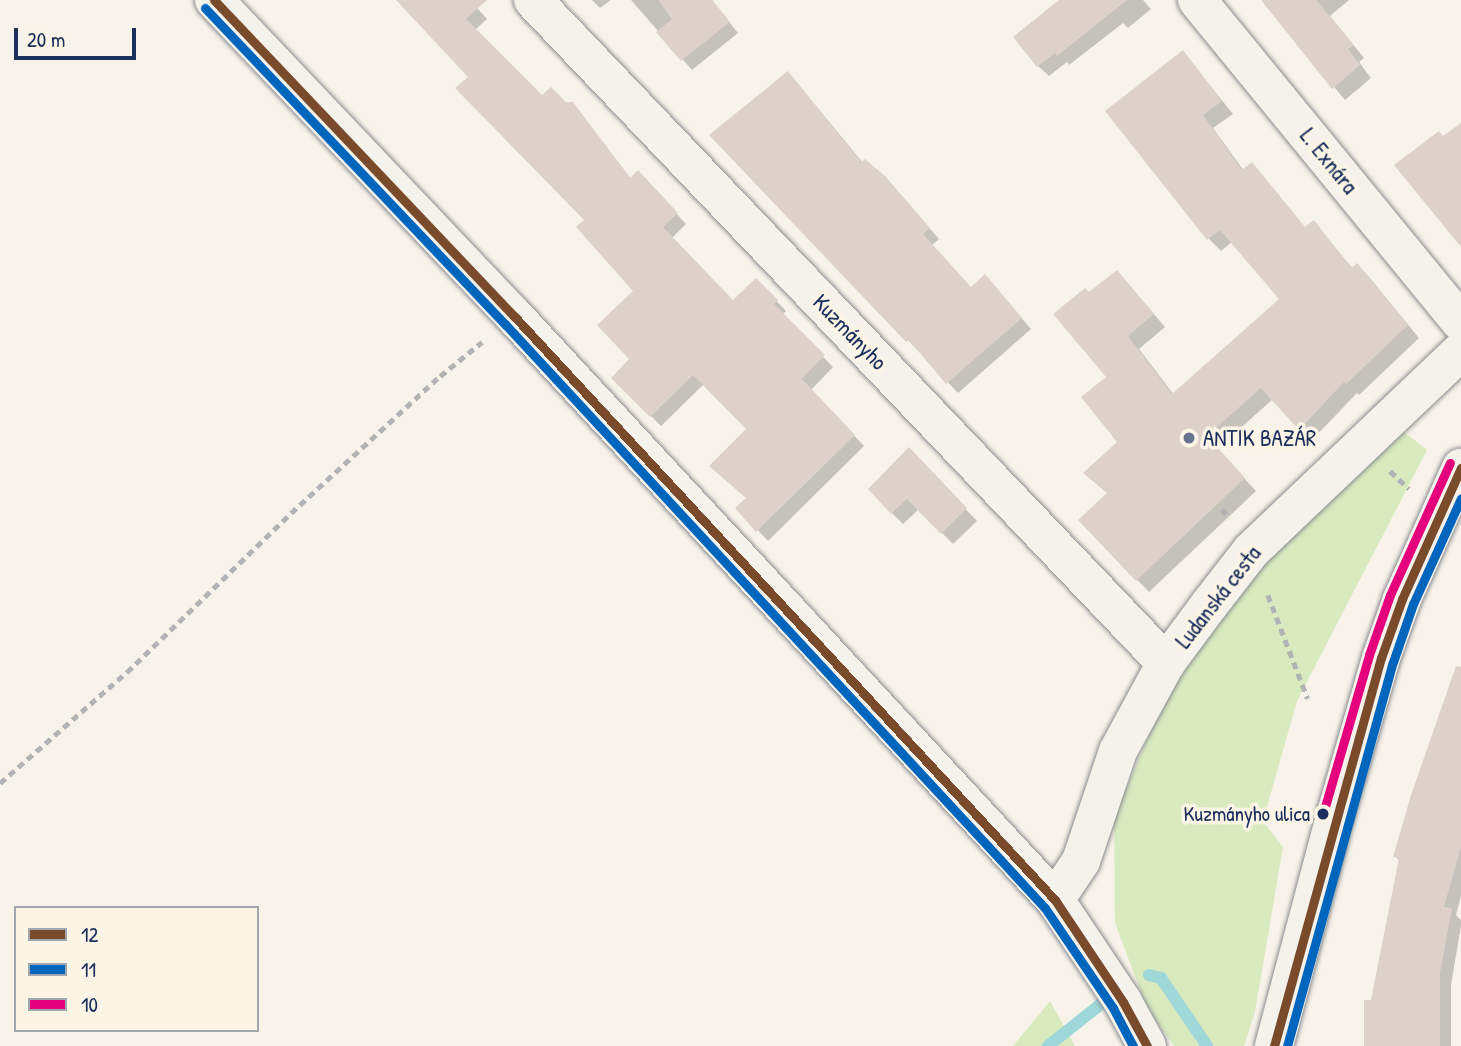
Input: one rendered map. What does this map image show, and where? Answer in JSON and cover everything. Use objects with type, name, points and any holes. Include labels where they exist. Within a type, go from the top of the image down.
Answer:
[{"type":"street","points":[[214,0],[514,316],[1055,900],[1116,991],[1147,1046]]},
{"type":"street","name":"Kuzmányho","points":[[533,0],[1166,663]]},
{"type":"street","name":"L. Exnára","points":[[1197,0],[1461,322]]},
{"type":"street","name":"Ludanská cesta","points":[[1055,900],[1081,861],[1118,751],[1166,663],[1251,551],[1461,351]]},
{"type":"street","points":[[1274,1046],[1324,854],[1381,658],[1402,599],[1461,468]]},
{"type":"path","points":[[0,783],[127,672],[440,376],[514,316]]},
{"type":"path","points":[[1222,509],[1251,551],[1308,699]]},
{"type":"green space","points":[[1403,431],[1427,450],[1297,701],[1263,821],[1283,847],[1255,1012],[1244,1046],[1174,1046],[1147,1008],[1115,923],[1114,816],[1169,689],[1265,561]]},
{"type":"green space","points":[[1050,1001],[1075,1046],[1013,1046]]},
{"type":"building","points":[[396,0],[487,0],[466,19],[542,95],[551,87],[566,102],[573,102],[630,178],[638,170],[678,213],[663,227],[733,300],[756,278],[778,300],[774,304],[825,355],[802,379],[855,435],[756,532],[735,508],[746,498],[709,466],[746,429],[693,375],[650,417],[611,378],[629,359],[597,325],[633,291],[576,227],[584,220],[455,88],[468,77]]},
{"type":"building","points":[[658,0],[712,0],[730,22],[681,61],[656,32],[672,19]]},
{"type":"building","points":[[1059,0],[1127,0],[1057,56],[1055,53],[1037,67],[1013,37]]},
{"type":"building","points":[[1261,0],[1316,0],[1354,45],[1348,49],[1360,65],[1332,89]]},
{"type":"building","points":[[1183,50],[1222,101],[1203,115],[1242,170],[1252,162],[1305,227],[1314,220],[1351,268],[1357,263],[1408,325],[1346,384],[1344,382],[1299,430],[1261,388],[1207,436],[1245,478],[1136,581],[1078,520],[1107,493],[1083,473],[1117,442],[1081,397],[1106,377],[1053,314],[1085,288],[1089,292],[1117,270],[1154,314],[1128,336],[1172,394],[1279,299],[1220,230],[1207,240],[1105,111]]},
{"type":"building","points":[[788,71],[861,162],[865,159],[885,176],[930,228],[923,234],[971,287],[985,274],[1022,318],[946,384],[909,340],[906,342],[709,135]]},
{"type":"building","points":[[1461,123],[1461,247],[1394,165],[1439,131],[1443,136]]},
{"type":"building","points":[[909,447],[967,508],[941,534],[907,499],[891,514],[868,489]]},
{"type":"building","points":[[1456,666],[1461,667],[1461,847],[1444,907],[1452,908],[1440,973],[1440,1046],[1364,1046],[1364,1000],[1371,1000],[1399,858],[1393,857],[1411,795]]},
{"type":"waterway","points":[[1149,975],[1161,978],[1207,1046]]},
{"type":"waterway","points":[[1048,1046],[1101,1004]]},
{"type":"transit line","name":"12","points":[[214,0],[514,316],[1055,900],[1123,1002],[1147,1046]]},
{"type":"transit line","name":"11","points":[[205,8],[505,324],[1045,908],[1113,1008],[1133,1046]]},
{"type":"transit line","name":"10","points":[[1322,817],[1369,655],[1390,595],[1450,463]]},
{"type":"transit line","name":"12","points":[[1274,1046],[1381,658],[1402,599],[1461,468]]},
{"type":"transit line","name":"11","points":[[1287,1046],[1393,662],[1413,604],[1461,498]]},
{"type":"place","name":"ANTIK BAZÁR","points":[[1189,438]]},
{"type":"place","name":"Kuzmányho ulica","points":[[1323,814]]}]
